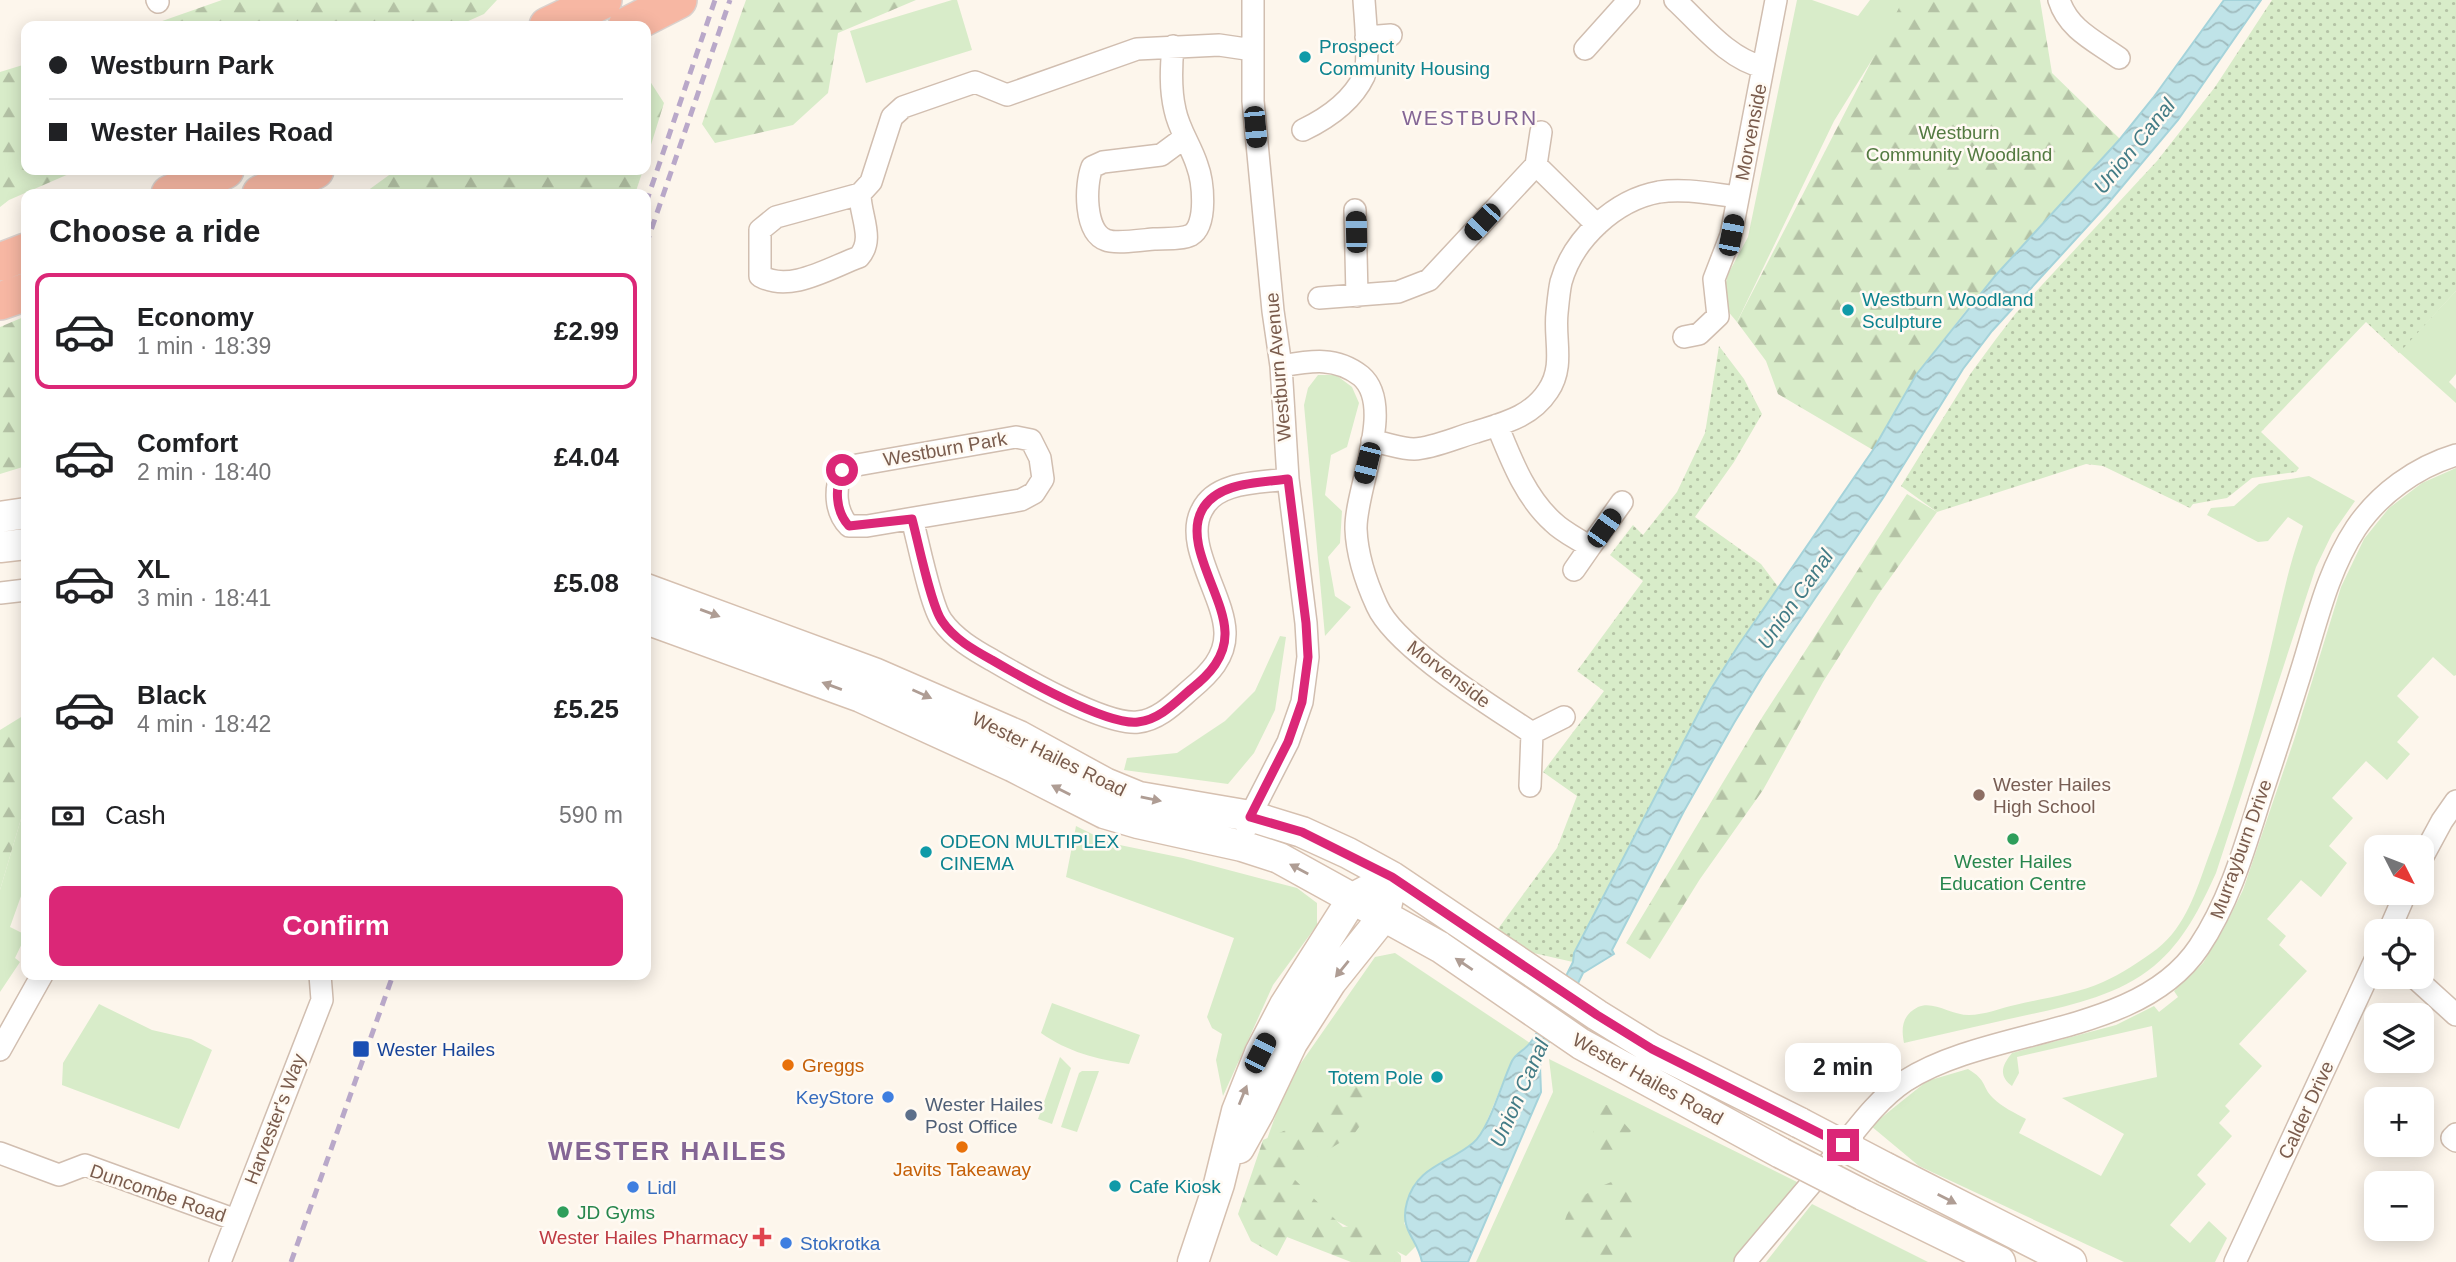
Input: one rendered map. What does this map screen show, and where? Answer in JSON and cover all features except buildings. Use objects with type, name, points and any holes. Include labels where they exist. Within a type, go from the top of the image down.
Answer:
[{"type":"highway","points":[[559,21],[603,0]]},
{"type":"highway","points":[[637,21],[678,0]]},
{"type":"highway","points":[[181,189],[214,175]]},
{"type":"highway","points":[[272,189],[304,175]]},
{"type":"highway","points":[[0,262],[21,255]]},
{"type":"highway","points":[[0,301],[21,294]]},
{"type":"main road","points":[[0,517],[21,514]]},
{"type":"main road","points":[[0,547],[21,545]]},
{"type":"main road","name":"Wester Hailes Road","points":[[651,591],[874,673],[1019,737],[1105,783],[1139,797],[1250,817],[1302,832],[1392,877],[1652,1049],[2071,1262]]},
{"type":"main road","name":"Wester Hailes Road","points":[[651,621],[861,696],[1012,766],[1104,813],[1242,846],[1279,858],[1440,947],[1581,1044],[1782,1153],[2000,1262]]},
{"type":"main road","points":[[1194,1262],[1219,1184],[1237,1111],[1260,1053],[1285,1005],[1353,898],[1392,877]]},
{"type":"main road","points":[[1219,1184],[1259,1112],[1292,1043],[1331,982],[1384,916],[1392,877]]},
{"type":"street","name":"Westburn Avenue","points":[[1242,846],[1250,817],[1288,742],[1302,702],[1308,657],[1288,479],[1281,366],[1273,311],[1253,101],[1254,0]]},
{"type":"street","points":[[1303,130],[1322,121],[1345,101],[1365,75],[1364,0]]},
{"type":"street","points":[[1585,49],[1629,0]]},
{"type":"street","name":"Morvenside","points":[[1675,0],[1733,53],[1748,64],[1763,67]]},
{"type":"street","name":"Morvenside","points":[[1684,337],[1699,334],[1718,316],[1714,279],[1731,235],[1776,0]]},
{"type":"street","points":[[2059,0],[2063,12],[2089,46],[2119,58]]},
{"type":"street","points":[[1366,37],[1391,35]]},
{"type":"street","points":[[860,194],[860,209],[867,237],[866,249],[859,257],[798,280],[772,283],[760,276],[761,230],[776,217],[860,194],[871,182],[892,117],[903,107],[975,82],[1007,95],[1137,49],[1219,45],[1253,50]]},
{"type":"street","points":[[1173,46],[1171,79],[1175,111],[1184,138],[1198,166],[1203,212],[1199,228],[1189,236],[1138,240],[1106,241],[1097,234],[1090,223],[1088,202],[1087,180],[1092,167],[1103,162],[1161,155],[1184,138]]},
{"type":"street","points":[[1319,299],[1398,292],[1429,280],[1536,165],[1541,132]]},
{"type":"street","points":[[1536,165],[1597,225]]},
{"type":"street","name":"Morvenside","points":[[1373,441],[1415,449],[1518,418],[1535,406],[1548,391],[1556,374],[1556,317],[1562,281],[1576,249],[1597,225],[1622,206],[1657,192],[1681,190],[1738,197]]},
{"type":"street","points":[[1355,210],[1357,296]]},
{"type":"street","name":"Morvenside","points":[[1281,366],[1331,361],[1347,366],[1364,379],[1373,391],[1376,409],[1373,441],[1362,484],[1356,528],[1361,565],[1378,609],[1402,638],[1429,661],[1532,733]]},
{"type":"street","points":[[1497,425],[1515,468],[1532,496],[1553,522],[1590,547]]},
{"type":"street","name":"Westburn Park","points":[[1016,437],[1031,440],[1040,458],[1043,479],[1034,493],[1021,500],[912,519],[849,526],[841,518],[836,486],[842,470],[857,465],[1016,437]]},
{"type":"street","name":"Murrayburn Drive","points":[[1745,1262],[1873,1109],[1904,1082],[1980,1049],[2074,1024],[2139,998],[2176,973],[2196,951],[2214,923],[2238,864],[2321,604],[2343,551],[2356,527],[2395,486],[2416,472],[2456,455]]},
{"type":"street","points":[[912,519],[940,620],[956,637],[1017,675],[1101,715],[1121,722],[1140,722],[1164,712],[1208,675],[1220,656],[1225,634],[1223,614],[1198,542],[1196,523],[1202,508],[1211,496],[1233,487],[1288,479]]},
{"type":"street","points":[[1574,570],[1622,502]]},
{"type":"street","points":[[0,593],[21,591]]},
{"type":"street","points":[[1530,786],[1532,733],[1564,718]]},
{"type":"street","points":[[2434,836],[2456,801]]},
{"type":"street","points":[[0,1050],[40,980]]},
{"type":"street","name":"Harvester's Way","points":[[220,1262],[322,1000],[320,980]]},
{"type":"street","name":"Calder Drive","points":[[2235,1262],[2364,984]]},
{"type":"street","points":[[2427,989],[2456,1015]]},
{"type":"street","points":[[2456,1133],[2452,1138],[2456,1141]]},
{"type":"street","name":"Duncombe Road","points":[[0,1153],[60,1175],[85,1166],[236,1220]]},
{"type":"green space","points":[[222,0],[497,0],[484,14],[468,21],[162,21]]},
{"type":"green space","points":[[746,0],[916,0],[838,33],[828,93],[793,125],[715,143],[702,124]]},
{"type":"green space","points":[[957,0],[972,50],[866,83],[850,31]]},
{"type":"green space","points":[[1797,0],[1812,0],[1858,16],[1870,0],[1909,0],[1834,121],[1737,322],[1721,303],[1728,274],[1748,237]]},
{"type":"green space","name":"Westburn Community Woodland","points":[[1903,0],[2040,0],[2052,73],[2120,139],[1968,308],[1916,375],[1873,450],[1778,394],[1766,361],[1737,322]]},
{"type":"green space","points":[[2272,0],[2456,0],[2456,291],[2399,353],[2366,322],[2261,432],[2299,468],[2296,472],[2252,478],[2227,498],[2193,504],[2190,508],[2103,466],[2086,464],[1937,512],[1901,486],[1971,373],[2016,313],[2157,161],[2215,87]]},
{"type":"green space","points":[[21,66],[21,175],[66,175],[34,189],[21,189],[21,195],[0,207],[0,72]]},
{"type":"green space","points":[[651,83],[664,103],[651,145]]},
{"type":"green space","points":[[389,175],[641,175],[637,189],[370,189]]},
{"type":"green space","points":[[2456,291],[2456,374],[2449,382],[2456,389],[2456,403],[2399,352]]},
{"type":"green space","points":[[21,318],[21,468],[0,474],[0,327]]},
{"type":"green space","points":[[1719,346],[1744,379],[1762,414],[1734,462],[1695,517],[1761,564],[1779,588],[1711,689],[1574,953],[1573,962],[1529,952],[1498,929],[1557,848],[1577,796],[1543,772],[1604,691],[1577,671],[1643,581],[1610,555],[1633,525],[1643,535],[1677,492],[1705,433]]},
{"type":"green space","points":[[1318,375],[1336,375],[1352,387],[1359,403],[1347,447],[1331,455],[1325,495],[1342,511],[1340,543],[1328,557],[1335,596],[1351,607],[1325,636],[1304,405],[1308,388]]},
{"type":"green space","points":[[2456,468],[2456,675],[2433,657],[2397,696],[2419,717],[2397,742],[2410,754],[2387,780],[2366,761],[2332,798],[2353,818],[2329,846],[2347,863],[2321,897],[2301,880],[2267,919],[2286,936],[2279,945],[2307,971],[2239,1044],[2262,1066],[2225,1106],[2230,1111],[2219,1123],[2232,1136],[2197,1175],[2206,1184],[2170,1225],[2190,1243],[2209,1221],[2227,1238],[2215,1262],[2124,1262],[1919,1166],[1871,1126],[1927,1081],[1968,1069],[1982,1080],[1989,1094],[1997,1101],[2026,1119],[2019,1133],[2101,1176],[2124,1134],[2062,1098],[2157,1077],[2152,1026],[2017,1057],[2019,1073],[2012,1086],[2003,1074],[2006,1062],[2012,1053],[2116,1025],[2154,1006],[2159,1012],[2178,997],[2174,991],[2203,963],[2243,890],[2294,740],[2341,587],[2364,539],[2389,508],[2422,483]]},
{"type":"green space","points":[[2309,476],[2355,501],[2332,534],[2316,567],[2216,873],[2183,935],[2165,956],[2138,977],[2085,1001],[1904,1043],[1904,1022],[1918,1007],[1930,1005],[1975,1015],[2082,990],[2110,979],[2138,963],[2176,930],[2194,895],[2233,784],[2303,526],[2288,517],[2268,541],[2258,542],[2207,515],[2211,508],[2234,506],[2259,484]]},
{"type":"green space","points":[[1907,494],[1937,512],[1878,595],[1823,682],[1763,790],[1700,879],[1650,959],[1626,943],[1763,716]]},
{"type":"green space","points":[[1280,636],[1286,637],[1275,710],[1254,753],[1228,784],[1124,770],[1127,758],[1177,753],[1225,721],[1255,691]]},
{"type":"green space","points":[[21,717],[21,819],[0,890],[0,730]]},
{"type":"green space","points":[[21,819],[21,896],[10,927],[21,932],[21,945],[15,958],[20,962],[0,992],[0,890]]},
{"type":"green space","points":[[1076,826],[1110,843],[1183,858],[1297,888],[1317,903],[1317,925],[1273,985],[1223,1096],[1216,1060],[1222,1034],[1212,1028],[1207,1017],[1234,938],[1066,877]]},
{"type":"green space","points":[[1395,953],[1530,1043],[1513,1058],[1484,1128],[1475,1142],[1458,1153],[1404,1223],[1416,1246],[1406,1256],[1253,1179],[1287,1083],[1375,957]]},
{"type":"green space","points":[[1052,1003],[1140,1035],[1129,1064],[1083,1054],[1041,1033]]},
{"type":"green space","points":[[99,1004],[152,1030],[191,1039],[212,1050],[179,1129],[62,1085],[63,1063]]},
{"type":"green space","points":[[1060,1057],[1071,1068],[1052,1124],[1038,1119]]},
{"type":"green space","points":[[1549,1059],[1797,1182],[1798,1186],[1733,1262],[1476,1262],[1553,1092]]},
{"type":"green space","points":[[1099,1071],[1077,1132],[1061,1127],[1079,1073]]},
{"type":"green space","points":[[1352,1084],[1366,1093],[1370,1112],[1354,1134],[1289,1174],[1343,1227],[1372,1224],[1401,1256],[1401,1262],[1351,1262],[1287,1237],[1277,1256],[1251,1241],[1238,1214],[1263,1140],[1295,1126]]},
{"type":"green space","points":[[1600,1105],[1608,1105],[1631,1131],[1614,1153],[1588,1152]]},
{"type":"green space","points":[[1631,1174],[1642,1196],[1628,1225],[1643,1232],[1644,1240],[1610,1262],[1585,1262],[1565,1220],[1569,1210],[1583,1196]]},
{"type":"green space","points":[[1812,1204],[1928,1262],[1766,1262]]},
{"type":"water","name":"Union Canal","points":[[2224,0],[2261,0],[2178,120],[2105,207],[1992,331],[1963,369],[1883,498],[1765,672],[1734,723],[1684,811],[1612,950],[1614,954],[1583,973],[1544,1052],[1540,1066],[1541,1092],[1468,1262],[1422,1262],[1405,1220],[1407,1202],[1412,1190],[1426,1173],[1479,1137],[1512,1061],[1526,1048],[1541,1026],[1573,962],[1574,953],[1711,689],[1738,646],[1873,450],[1916,375],[1995,276],[2120,139]]},
{"type":"railway","points":[[651,189],[715,0]]},
{"type":"railway","points":[[651,230],[730,0]]},
{"type":"railway","points":[[291,1262],[391,980]]},
{"type":"place","name":"Prospect Community Housing","points":[[1305,57]]},
{"type":"place","name":"Westburn Woodland Sculpture","points":[[1848,310]]},
{"type":"place","name":"Wester Hailes High School","points":[[1979,795]]},
{"type":"place","name":"Wester Hailes Education Centre","points":[[2013,839]]},
{"type":"place","name":"ODEON MULTIPLEX CINEMA","points":[[926,852]]},
{"type":"place","name":"Wester Hailes","points":[[361,1049]]},
{"type":"place","name":"Greggs","points":[[788,1065]]},
{"type":"place","name":"Totem Pole","points":[[1437,1077]]},
{"type":"place","name":"KeyStore","points":[[888,1097]]},
{"type":"place","name":"Wester Hailes Post Office","points":[[911,1115]]},
{"type":"place","name":"Javits Takeaway","points":[[962,1147]]},
{"type":"place","name":"Cafe Kiosk","points":[[1115,1186]]},
{"type":"place","name":"Lidl","points":[[633,1187]]},
{"type":"place","name":"JD Gyms","points":[[563,1212]]},
{"type":"place","name":"Wester Hailes Pharmacy","points":[[762,1237]]},
{"type":"place","name":"Stokrotka","points":[[786,1243]]},
{"type":"district","name":"WESTBURN","points":[[1470,117]]},
{"type":"district","name":"WESTER HAILES","points":[[668,1151]]},
{"type":"route","points":[[842,470],[836,486],[841,518],[849,526],[912,519],[940,620],[956,637],[1017,675],[1121,722],[1140,722],[1164,712],[1208,675],[1220,656],[1225,634],[1223,614],[1198,542],[1196,523],[1202,508],[1211,496],[1233,487],[1288,479],[1308,657],[1302,702],[1288,742],[1250,817],[1302,832],[1392,877],[1652,1049],[1843,1145]]}]
